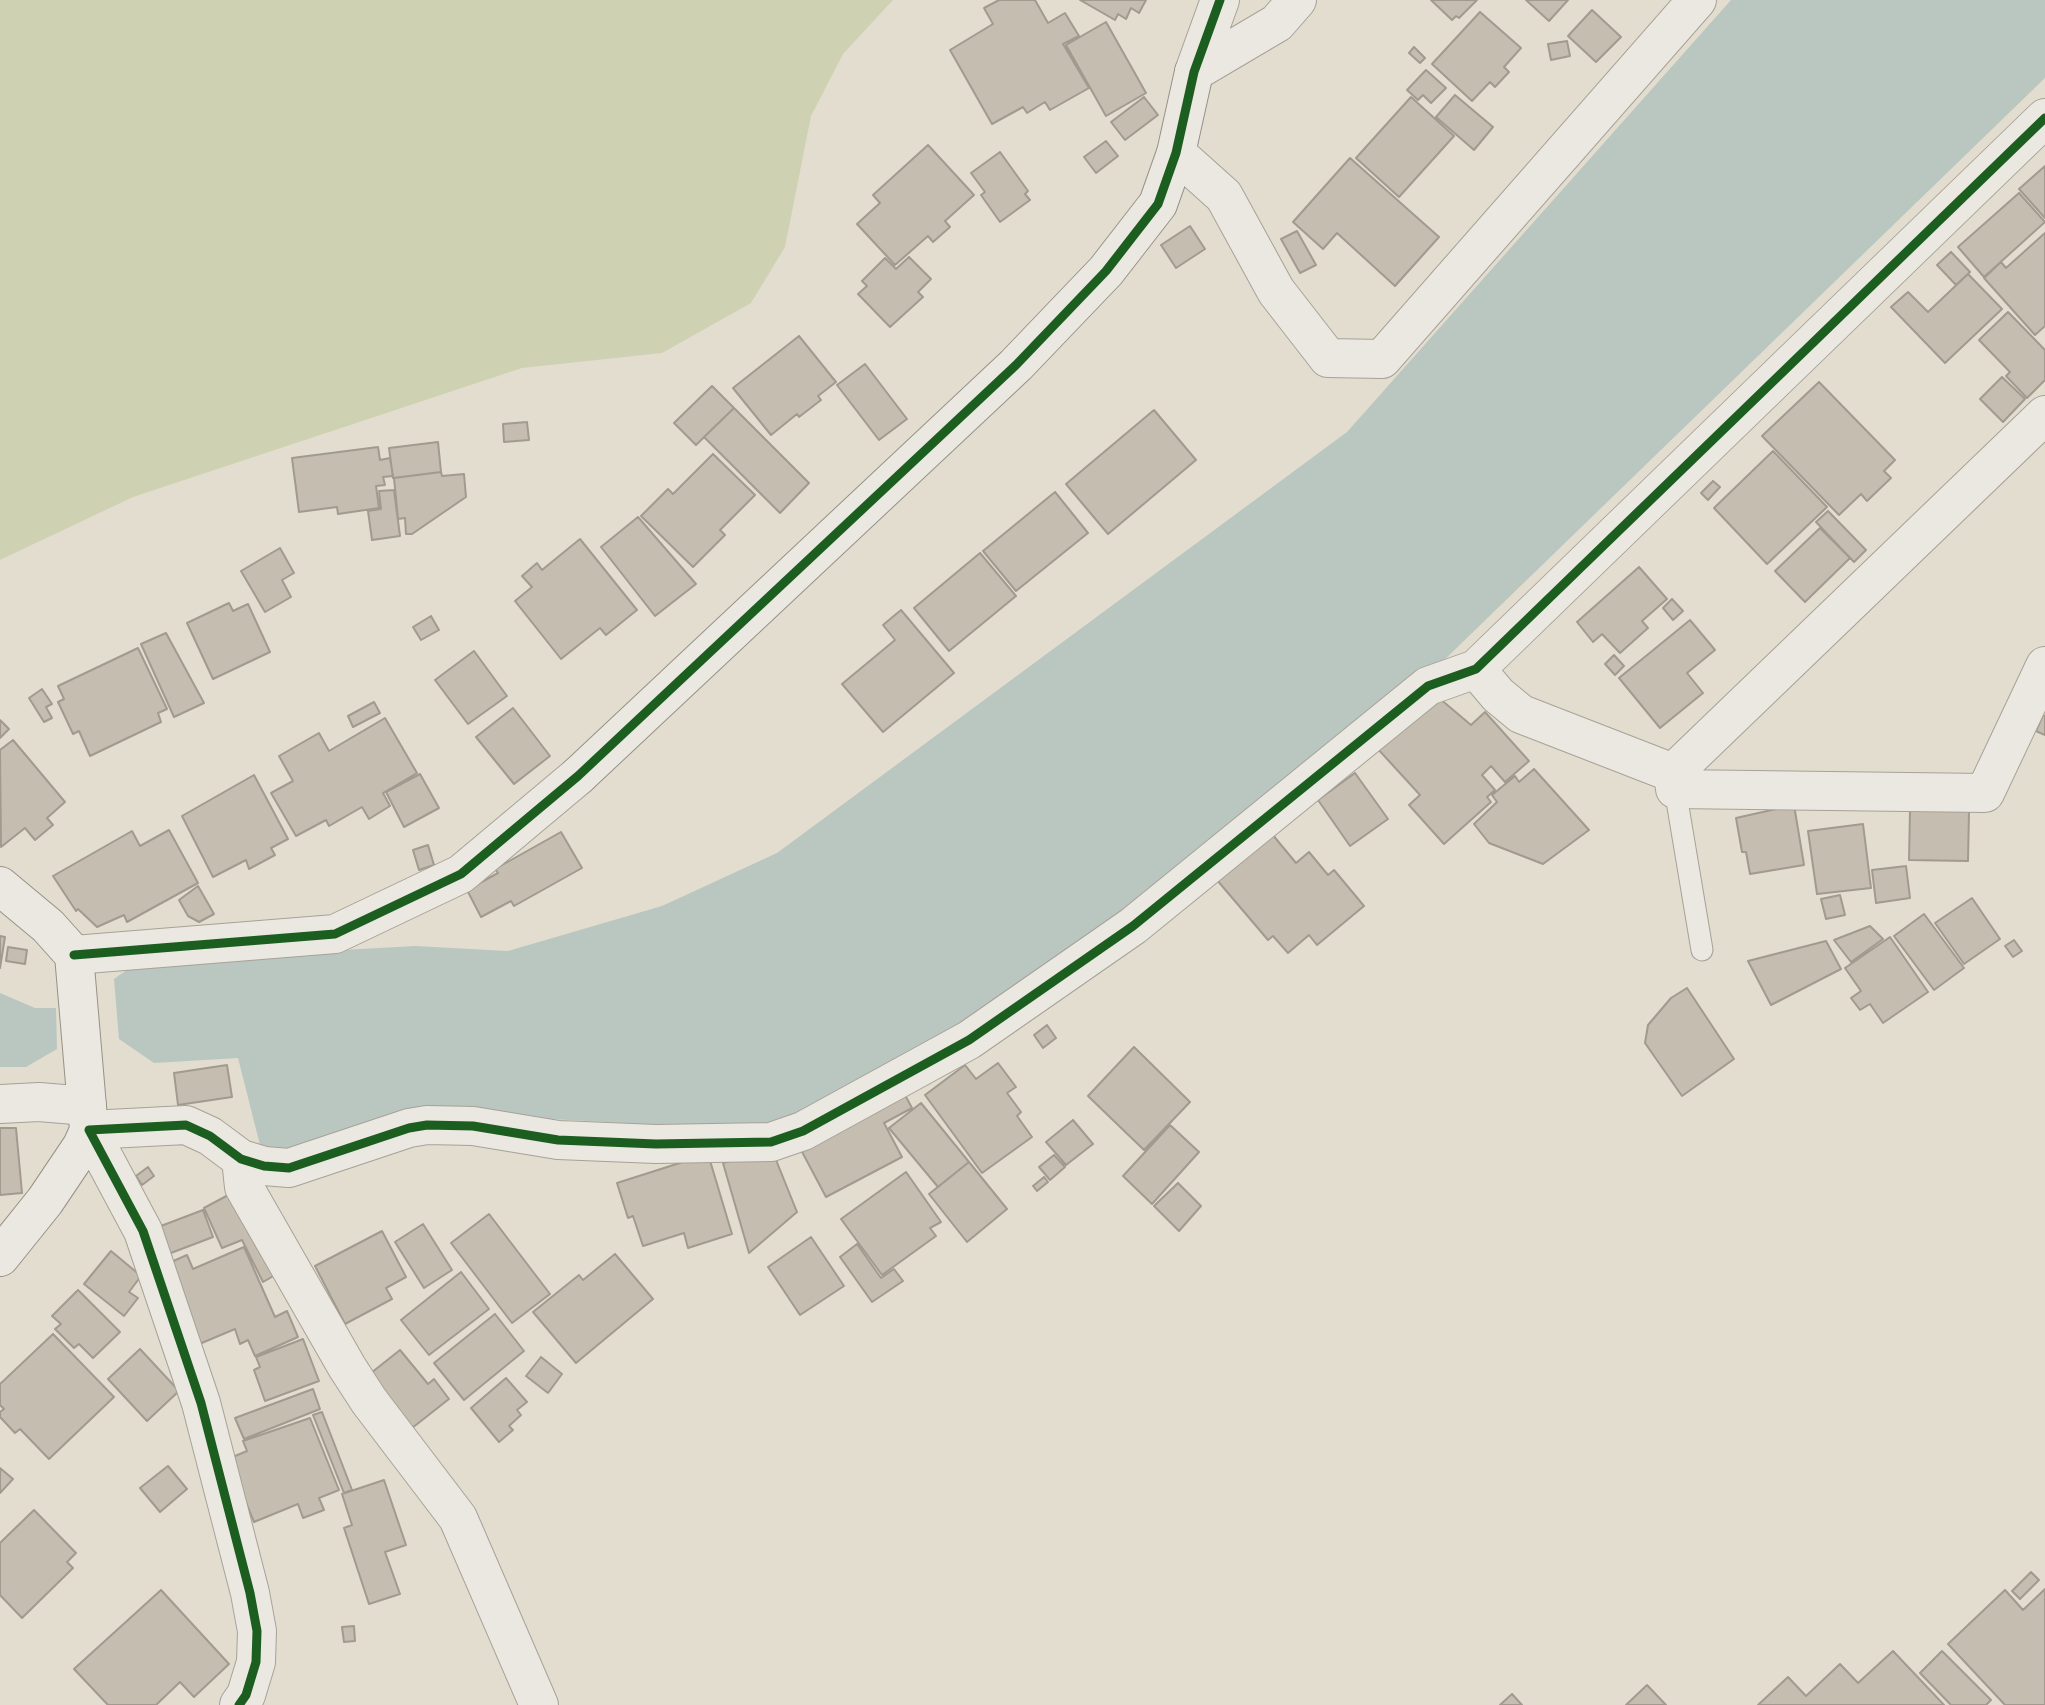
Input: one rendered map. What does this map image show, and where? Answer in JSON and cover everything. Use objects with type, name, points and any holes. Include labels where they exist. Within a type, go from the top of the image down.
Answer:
[{"type":"street","points":[[74,955],[335,934],[461,874],[578,776],[1016,365],[1106,271],[1158,204],[1176,153],[1194,72],[1220,0]]},
{"type":"street","points":[[1194,72],[1277,23],[1297,0]]},
{"type":"street","points":[[1176,153],[1224,196],[1276,291],[1328,358],[1382,359],[1696,0]]},
{"type":"street","points":[[0,1104],[39,1102],[88,1118],[186,1125],[210,1136],[241,1159],[264,1166],[289,1168],[409,1128],[427,1125],[473,1126],[558,1140],[656,1144],[771,1142],[803,1131],[969,1040],[1133,926],[1428,686],[1476,669],[2045,118]]},
{"type":"street","points":[[1674,781],[2045,415]]},
{"type":"street","points":[[1476,669],[1498,695],[1521,714],[1674,781],[1985,793],[2045,666]]},
{"type":"street","points":[[0,886],[48,926],[74,955],[88,1118],[82,1146],[45,1201],[0,1256]]},
{"type":"street","points":[[88,1118],[143,1231],[201,1403],[241,1555],[257,1631],[256,1662],[246,1695],[239,1705]]},
{"type":"street","points":[[241,1159],[244,1187],[347,1367],[369,1401],[458,1518],[539,1705]]},
{"type":"lane","points":[[1674,781],[1702,950]]},
{"type":"green space","points":[[0,0],[893,0],[843,54],[811,116],[785,247],[751,303],[662,353],[522,368],[133,497],[0,560]]},
{"type":"shaded area","points":[[1731,0],[2045,0],[2045,78],[1439,665],[1091,938],[945,1040],[772,1131],[403,1111],[293,1153],[260,1145],[238,1058],[154,1063],[119,1039],[114,979],[140,961],[415,946],[508,951],[662,906],[777,853],[1347,432]]},
{"type":"shaded area","points":[[0,993],[35,1008],[56,1008],[57,1049],[26,1067],[0,1067]]},
{"type":"building","points":[[999,0],[1035,0],[1048,23],[1065,13],[1079,36],[1063,44],[1089,88],[1050,110],[1045,102],[1027,113],[1023,107],[992,124],[950,50],[993,24],[984,8]]},
{"type":"building","points":[[1080,0],[1146,0],[1139,13],[1131,8],[1126,19],[1118,14],[1115,20]]},
{"type":"building","points":[[1431,0],[1477,0],[1459,18],[1456,16],[1452,20]]},
{"type":"building","points":[[1526,0],[1568,0],[1549,21]]},
{"type":"building","points":[[1592,10],[1621,37],[1596,62],[1568,36]]},
{"type":"building","points":[[1480,12],[1521,48],[1504,67],[1509,72],[1495,87],[1490,82],[1472,101],[1432,64]]},
{"type":"building","points":[[1106,22],[1146,93],[1106,116],[1066,45]]},
{"type":"building","points":[[1567,41],[1570,56],[1551,60],[1548,44]]},
{"type":"building","points":[[1414,47],[1425,58],[1420,63],[1409,53]]},
{"type":"building","points":[[1426,70],[1446,88],[1431,103],[1423,95],[1418,100],[1407,90]]},
{"type":"building","points":[[1455,95],[1493,127],[1474,150],[1436,117]]},
{"type":"building","points":[[1144,97],[1158,115],[1125,140],[1111,122]]},
{"type":"building","points":[[1411,97],[1454,136],[1399,197],[1356,158]]},
{"type":"building","points":[[1106,141],[1118,156],[1096,173],[1084,157]]},
{"type":"building","points":[[928,145],[974,195],[945,221],[950,227],[933,242],[928,236],[895,265],[857,224],[880,203],[873,195]]},
{"type":"building","points":[[1000,152],[1028,191],[1025,194],[1030,200],[1000,222],[981,195],[985,192],[971,173]]},
{"type":"building","points":[[1350,158],[1439,237],[1395,286],[1337,233],[1323,249],[1293,222]]},
{"type":"building","points":[[2045,166],[2045,218],[2019,189]]},
{"type":"building","points":[[2019,193],[2045,222],[1984,277],[1958,247]]},
{"type":"building","points":[[1190,226],[1205,249],[1176,268],[1161,245]]},
{"type":"building","points":[[1297,231],[1316,265],[1300,273],[1281,239]]},
{"type":"building","points":[[2045,233],[2045,326],[2035,335],[1984,278],[2001,262],[2006,268]]},
{"type":"building","points":[[1951,252],[1970,272],[1956,285],[1937,265]]},
{"type":"building","points":[[909,257],[931,279],[918,292],[923,297],[890,327],[858,294],[867,286],[862,281],[885,258],[896,269]]},
{"type":"building","points":[[1968,274],[2002,309],[1945,363],[1891,307],[1908,292],[1928,312]]},
{"type":"building","points":[[2008,312],[2045,350],[2045,380],[2027,398],[2006,376],[2010,372],[1979,340]]},
{"type":"building","points":[[799,336],[836,382],[818,396],[821,400],[799,417],[797,414],[771,435],[733,388]]},
{"type":"building","points":[[865,364],[907,419],[879,440],[837,385]]},
{"type":"building","points":[[2002,377],[2025,399],[2003,422],[1980,399]]},
{"type":"building","points":[[1819,382],[1895,460],[1884,471],[1891,478],[1867,501],[1861,494],[1839,515],[1762,436]]},
{"type":"building","points":[[712,386],[734,408],[696,445],[674,423]]},
{"type":"building","points":[[734,408],[809,483],[780,513],[704,437]]},
{"type":"building","points":[[1154,410],[1196,460],[1108,534],[1066,484]]},
{"type":"building","points":[[527,422],[529,440],[504,442],[503,424]]},
{"type":"building","points":[[438,442],[441,472],[393,478],[389,448]]},
{"type":"building","points":[[378,447],[380,460],[390,458],[393,476],[383,477],[385,485],[376,486],[379,508],[338,514],[337,507],[299,512],[292,458]]},
{"type":"building","points":[[1773,451],[1827,507],[1767,564],[1714,508]]},
{"type":"building","points":[[713,454],[755,495],[720,530],[725,535],[693,567],[641,516],[668,489],[673,494]]},
{"type":"building","points":[[441,472],[442,476],[464,474],[466,497],[412,534],[406,534],[405,518],[398,519],[394,478]]},
{"type":"building","points":[[1713,481],[1720,487],[1708,500],[1701,493]]},
{"type":"building","points":[[394,490],[400,536],[372,540],[368,511],[381,509],[379,491]]},
{"type":"building","points":[[1055,492],[1088,533],[1016,591],[983,551]]},
{"type":"building","points":[[1828,511],[1866,550],[1854,562],[1816,522]]},
{"type":"building","points":[[638,517],[696,584],[655,616],[601,547]]},
{"type":"building","points":[[1820,528],[1850,558],[1805,602],[1775,571]]},
{"type":"building","points":[[580,539],[637,610],[606,635],[600,628],[561,659],[515,601],[532,587],[522,576],[537,563],[542,570]]},
{"type":"building","points":[[280,548],[294,573],[282,580],[291,597],[265,612],[241,571]]},
{"type":"building","points":[[980,553],[1016,596],[949,651],[914,608]]},
{"type":"building","points":[[1639,567],[1667,599],[1642,621],[1648,628],[1620,653],[1602,634],[1593,642],[1577,622]]},
{"type":"building","points":[[1672,599],[1683,611],[1673,620],[1663,608]]},
{"type":"building","points":[[229,603],[233,611],[248,604],[270,652],[213,679],[187,623]]},
{"type":"building","points":[[901,610],[954,673],[883,732],[842,684],[895,640],[883,625]]},
{"type":"building","points":[[431,616],[439,630],[421,640],[413,627]]},
{"type":"building","points":[[1690,620],[1715,650],[1687,673],[1703,693],[1660,728],[1619,678]]},
{"type":"building","points":[[166,633],[204,703],[174,717],[141,644]]},
{"type":"building","points":[[138,648],[167,709],[158,713],[161,722],[90,756],[79,731],[73,734],[58,702],[64,699],[58,686]]},
{"type":"building","points":[[474,651],[507,696],[468,724],[435,680]]},
{"type":"building","points":[[1614,655],[1624,666],[1615,675],[1605,664]]},
{"type":"building","points":[[42,689],[52,704],[46,707],[52,718],[44,722],[29,698]]},
{"type":"building","points":[[1439,698],[1471,725],[1485,712],[1529,761],[1505,782],[1491,766],[1482,775],[1495,790],[1487,797],[1491,802],[1444,844],[1409,805],[1420,795],[1377,748]]},
{"type":"building","points":[[374,702],[380,713],[353,727],[348,716]]},
{"type":"building","points":[[513,708],[550,756],[514,784],[476,737]]},
{"type":"building","points":[[2043,715],[2045,716],[2045,735],[2036,731]]},
{"type":"building","points":[[385,718],[417,773],[383,793],[390,806],[369,819],[362,807],[329,826],[326,820],[296,836],[271,793],[293,781],[279,756],[319,733],[329,751]]},
{"type":"building","points":[[0,720],[9,729],[0,738]]},
{"type":"building","points":[[13,740],[65,802],[47,818],[53,825],[35,840],[25,828],[1,847],[0,750]]},
{"type":"building","points":[[1534,769],[1589,830],[1543,864],[1489,843],[1474,824],[1497,802],[1492,795],[1515,776],[1519,782]]},
{"type":"building","points":[[1355,773],[1388,819],[1350,846],[1318,800]]},
{"type":"building","points":[[420,774],[439,808],[404,827],[386,792]]},
{"type":"building","points":[[254,775],[288,839],[271,848],[275,855],[249,869],[246,860],[213,877],[182,816]]},
{"type":"building","points":[[1794,805],[1804,865],[1750,874],[1746,852],[1742,852],[1736,818]]},
{"type":"building","points":[[1910,810],[1969,811],[1968,861],[1909,860]]},
{"type":"building","points":[[1863,824],[1871,888],[1817,894],[1808,831]]},
{"type":"building","points":[[169,830],[198,883],[127,922],[124,915],[97,927],[78,909],[76,911],[53,876],[132,831],[140,846]]},
{"type":"building","points":[[561,832],[582,868],[514,906],[511,901],[481,917],[467,890],[498,873],[495,869]]},
{"type":"building","points":[[1272,834],[1296,863],[1309,852],[1328,875],[1334,870],[1364,906],[1317,945],[1309,935],[1288,953],[1273,936],[1268,940],[1217,880]]},
{"type":"building","points":[[428,845],[434,865],[419,870],[413,850]]},
{"type":"building","points":[[1906,866],[1910,898],[1876,903],[1872,870]]},
{"type":"building","points":[[198,886],[214,914],[199,922],[188,916],[179,900]]},
{"type":"building","points":[[1840,895],[1845,915],[1826,919],[1821,899]]},
{"type":"building","points":[[1972,898],[2000,939],[1964,964],[1935,923]]},
{"type":"building","points":[[1924,914],[1964,968],[1934,990],[1894,936]]},
{"type":"building","points":[[1870,926],[1883,939],[1851,962],[1834,940]]},
{"type":"building","points":[[0,936],[5,937],[0,968]]},
{"type":"building","points":[[1890,937],[1928,992],[1883,1023],[1870,1004],[1860,1010],[1851,998],[1861,991],[1845,968]]},
{"type":"building","points":[[2014,940],[2022,951],[2013,957],[2005,946]]},
{"type":"building","points":[[1826,941],[1841,969],[1771,1005],[1748,961]]},
{"type":"building","points":[[8,947],[27,950],[25,964],[6,961]]},
{"type":"building","points":[[1687,988],[1734,1059],[1682,1096],[1645,1043],[1648,1025],[1671,998]]},
{"type":"building","points":[[1047,1025],[1056,1038],[1043,1048],[1034,1035]]},
{"type":"building","points":[[1134,1047],[1190,1102],[1144,1150],[1088,1096]]},
{"type":"building","points":[[998,1063],[1016,1087],[1007,1093],[1021,1112],[1017,1116],[1032,1137],[982,1173],[925,1095],[965,1065],[976,1079]]},
{"type":"building","points":[[227,1065],[232,1097],[178,1105],[174,1073]]},
{"type":"building","points":[[904,1093],[912,1108],[884,1123],[902,1157],[826,1197],[800,1148]]},
{"type":"building","points":[[921,1103],[969,1162],[938,1187],[889,1128]]},
{"type":"building","points":[[1073,1120],[1093,1144],[1066,1165],[1046,1142]]},
{"type":"building","points":[[1170,1125],[1199,1152],[1152,1204],[1123,1176]]},
{"type":"building","points":[[0,1128],[16,1128],[22,1193],[0,1195]]},
{"type":"building","points":[[772,1150],[797,1212],[749,1253],[723,1163]]},
{"type":"building","points":[[708,1154],[732,1234],[688,1248],[684,1233],[643,1246],[633,1216],[628,1218],[617,1183]]},
{"type":"building","points":[[1054,1155],[1065,1167],[1050,1180],[1039,1167]]},
{"type":"building","points":[[969,1162],[1007,1209],[967,1242],[929,1194]]},
{"type":"building","points":[[148,1167],[154,1176],[142,1185],[136,1176]]},
{"type":"building","points":[[906,1172],[941,1222],[930,1228],[936,1236],[882,1275],[841,1219]]},
{"type":"building","points":[[1044,1177],[1048,1182],[1037,1191],[1033,1186]]},
{"type":"building","points":[[1178,1183],[1201,1206],[1179,1231],[1154,1206]]},
{"type":"building","points":[[232,1193],[277,1274],[263,1282],[242,1240],[222,1248],[204,1208]]},
{"type":"building","points":[[203,1210],[213,1237],[163,1256],[153,1229]]},
{"type":"building","points":[[489,1214],[550,1294],[512,1323],[451,1243]]},
{"type":"building","points":[[423,1224],[452,1270],[424,1288],[395,1242]]},
{"type":"building","points":[[382,1231],[406,1277],[386,1288],[392,1299],[345,1324],[315,1266]]},
{"type":"building","points":[[811,1237],[844,1286],[800,1315],[768,1267]]},
{"type":"building","points":[[857,1244],[881,1278],[894,1269],[903,1281],[872,1302],[840,1257]]},
{"type":"building","points":[[244,1247],[275,1317],[287,1311],[298,1337],[255,1356],[248,1340],[240,1344],[235,1329],[197,1345],[162,1266],[187,1255],[193,1269]]},
{"type":"building","points":[[111,1251],[141,1276],[129,1292],[138,1298],[124,1316],[84,1284]]},
{"type":"building","points":[[615,1254],[653,1299],[576,1363],[533,1312],[579,1275],[583,1280]]},
{"type":"building","points":[[461,1272],[489,1309],[429,1355],[401,1320]]},
{"type":"building","points":[[78,1290],[120,1332],[93,1358],[79,1344],[74,1348],[55,1329],[61,1324],[52,1316]]},
{"type":"building","points":[[495,1314],[524,1351],[464,1400],[434,1363]]},
{"type":"building","points":[[53,1334],[114,1397],[49,1459],[20,1429],[15,1433],[0,1417],[0,1412],[4,1409],[0,1405],[0,1384]]},
{"type":"building","points":[[303,1339],[319,1381],[265,1401],[254,1370],[260,1367],[256,1357]]},
{"type":"building","points":[[140,1349],[179,1391],[147,1421],[108,1379]]},
{"type":"building","points":[[400,1350],[428,1384],[434,1379],[449,1399],[407,1432],[371,1373]]},
{"type":"building","points":[[541,1357],[562,1374],[548,1393],[526,1376]]},
{"type":"building","points":[[506,1378],[527,1402],[517,1410],[521,1415],[509,1426],[513,1430],[499,1442],[471,1408]]},
{"type":"building","points":[[313,1389],[320,1409],[244,1439],[235,1418]]},
{"type":"building","points":[[322,1412],[352,1490],[344,1493],[313,1415]]},
{"type":"building","points":[[310,1418],[339,1490],[319,1498],[324,1510],[303,1518],[298,1504],[254,1522],[228,1459],[247,1451],[243,1441]]},
{"type":"building","points":[[168,1466],[187,1489],[160,1512],[140,1488]]},
{"type":"building","points":[[0,1468],[13,1479],[0,1493]]},
{"type":"building","points":[[384,1480],[406,1545],[385,1552],[400,1594],[369,1604],[344,1528],[352,1525],[342,1494]]},
{"type":"building","points":[[34,1510],[76,1553],[67,1562],[73,1568],[22,1618],[0,1595],[0,1543]]},
{"type":"building","points":[[2031,1572],[2039,1580],[2020,1599],[2012,1591]]},
{"type":"building","points":[[2045,1589],[2045,1705],[2005,1705],[1948,1644],[2005,1590],[2023,1610]]},
{"type":"building","points":[[161,1590],[229,1664],[194,1697],[180,1682],[156,1705],[108,1705],[74,1669]]},
{"type":"building","points":[[354,1626],[355,1641],[344,1642],[342,1627]]},
{"type":"building","points":[[1893,1651],[1944,1705],[1758,1705],[1788,1677],[1806,1696],[1840,1664],[1858,1683]]},
{"type":"building","points":[[1942,1651],[1991,1700],[1986,1705],[1951,1705],[1920,1673]]},
{"type":"building","points":[[1647,1685],[1666,1705],[1626,1705]]},
{"type":"building","points":[[1512,1694],[1522,1705],[1500,1705]]},
{"type":"cycle path","points":[[74,955],[335,934],[461,874],[578,776],[1016,365],[1106,271],[1158,204],[1176,153],[1194,72],[1220,0]]},
{"type":"cycle path","points":[[239,1705],[246,1695],[256,1662],[257,1631],[250,1593],[201,1403],[143,1231],[89,1130],[186,1125],[210,1136],[241,1159],[264,1166],[289,1168],[409,1128],[427,1125],[473,1126],[558,1140],[656,1144],[771,1142],[803,1131],[969,1040],[1133,926],[1428,686],[1476,669],[2045,118]]}]
